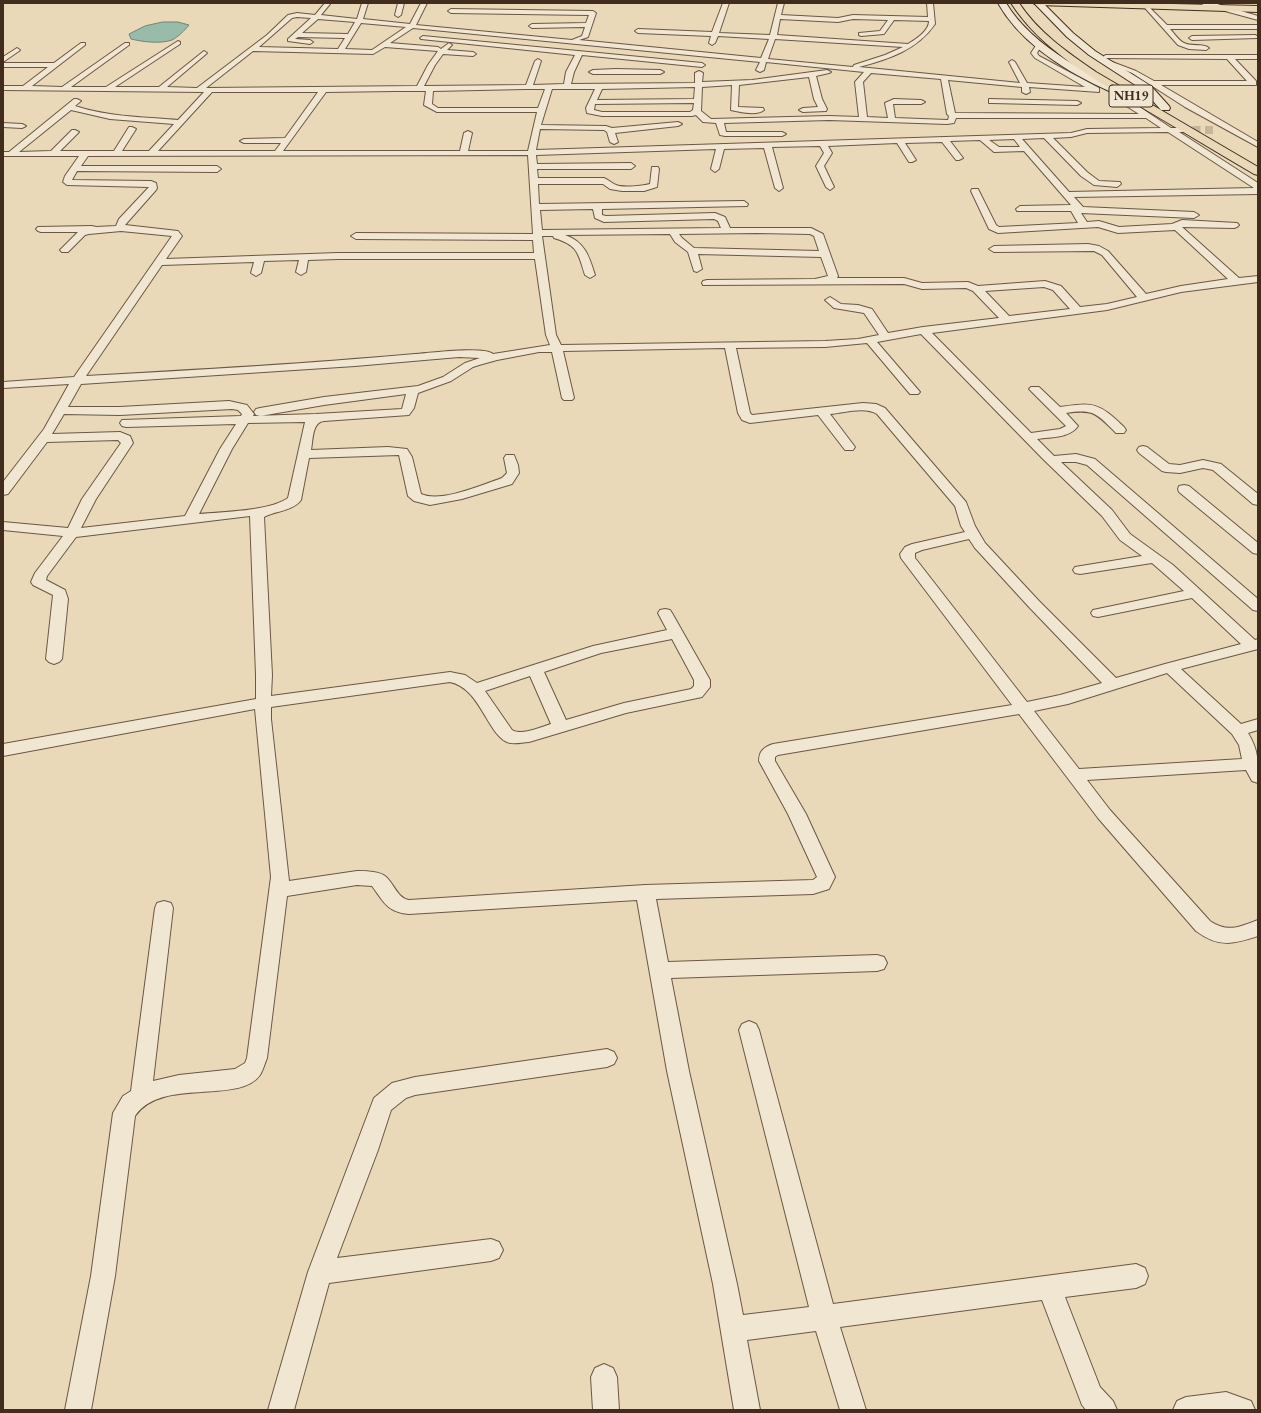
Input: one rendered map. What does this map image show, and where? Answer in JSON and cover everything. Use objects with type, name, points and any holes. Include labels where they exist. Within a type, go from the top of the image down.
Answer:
[{"type":"main road","points":[[1002,3],[1010,16],[1039,45],[1068,67],[1115,91],[1137,100]]},
{"type":"main road","name":"NH19","points":[[1016,4],[1041,33],[1073,60],[1258,172]]},
{"type":"main road","points":[[1033,4],[1258,9]]},
{"type":"main road","points":[[1033,4],[1102,59],[1147,88],[1165,108]]},
{"type":"main road","name":"NH19","points":[[1033,4],[1036,14],[1075,50],[1165,108],[1258,163]]},
{"type":"street","points":[[346,42],[359,21],[365,3]]},
{"type":"street","points":[[398,15],[401,3]]},
{"type":"street","points":[[406,34],[424,3]]},
{"type":"street","points":[[444,29],[454,3]]},
{"type":"street","points":[[524,46],[532,23],[534,3]]},
{"type":"street","points":[[697,111],[698,84],[695,74],[702,65],[720,26],[726,3]]},
{"type":"street","points":[[3,88],[210,90],[529,87],[698,84],[758,80],[812,75],[847,68],[888,55],[909,45],[928,31],[932,24],[929,14],[930,3]]},
{"type":"street","points":[[1206,3],[1258,18]]},
{"type":"street","points":[[282,48],[292,37],[316,17],[327,4]]},
{"type":"street","points":[[758,80],[757,76],[773,35],[776,20],[782,6]]},
{"type":"street","points":[[1147,7],[1180,44],[1189,47]]},
{"type":"street","points":[[794,11],[799,13],[839,14],[853,17],[893,18],[929,14]]},
{"type":"street","points":[[450,16],[534,12],[591,12],[593,14],[585,37],[576,39],[573,42]]},
{"type":"street","points":[[284,13],[444,29],[524,46]]},
{"type":"street","points":[[198,90],[253,49],[290,16],[294,15]]},
{"type":"street","points":[[776,20],[838,20],[853,17]]},
{"type":"street","points":[[854,34],[882,33],[893,18]]},
{"type":"street","points":[[776,20],[848,25]]},
{"type":"street","points":[[525,21],[532,23],[589,25]]},
{"type":"street","points":[[712,25],[720,26]]},
{"type":"street","points":[[871,26],[887,27]]},
{"type":"street","points":[[1165,27],[1258,27]]},
{"type":"street","points":[[302,29],[374,52],[399,36],[406,34],[524,46],[611,58],[702,65]]},
{"type":"street","points":[[638,31],[716,34],[749,39],[773,35],[822,32]]},
{"type":"street","points":[[868,43],[874,34]]},
{"type":"street","points":[[773,35],[909,45]]},
{"type":"street","points":[[773,35],[803,46]]},
{"type":"street","points":[[292,37],[346,42]]},
{"type":"street","points":[[1174,38],[1258,37]]},
{"type":"street","points":[[414,38],[524,46],[573,42],[707,55],[741,55],[764,60],[944,78],[1027,102],[1077,103]]},
{"type":"street","points":[[420,88],[432,64],[442,50],[453,41]]},
{"type":"street","points":[[253,49],[346,42]]},
{"type":"street","points":[[106,90],[178,43]]},
{"type":"street","points":[[25,88],[84,44]]},
{"type":"street","points":[[63,89],[127,44]]},
{"type":"street","points":[[386,45],[484,55]]},
{"type":"street","points":[[987,91],[1025,85],[1096,90],[1037,57],[1034,53],[1039,45]]},
{"type":"street","points":[[1174,49],[1189,47],[1216,48]]},
{"type":"street","points":[[3,60],[17,50]]},
{"type":"street","points":[[160,90],[204,53]]},
{"type":"street","points":[[680,64],[688,53]]},
{"type":"street","points":[[567,86],[570,63],[579,54]]},
{"type":"street","points":[[873,54],[888,55]]},
{"type":"street","points":[[1153,83],[1253,83],[1229,57]]},
{"type":"street","points":[[1102,59],[1258,57]]},
{"type":"street","points":[[607,72],[611,58]]},
{"type":"street","points":[[1102,59],[1134,72],[1258,145]]},
{"type":"street","points":[[528,60],[542,61],[529,87]]},
{"type":"street","points":[[1012,62],[1025,85],[1027,102]]},
{"type":"street","points":[[3,64],[56,65]]},
{"type":"street","points":[[863,120],[859,82],[869,70]]},
{"type":"street","points":[[594,72],[668,73]]},
{"type":"street","points":[[799,110],[823,109],[818,99],[812,75]]},
{"type":"street","points":[[697,111],[706,120],[719,121],[829,118],[947,122],[951,121],[953,115],[951,114],[944,78]]},
{"type":"street","points":[[736,82],[734,108],[740,110],[768,110]]},
{"type":"street","points":[[1194,83],[1203,92]]},
{"type":"street","points":[[549,86],[541,110],[532,153],[533,180],[535,207],[540,234],[539,256],[550,335],[558,348],[568,398]]},
{"type":"street","points":[[600,86],[590,111],[602,114],[686,115],[696,113],[697,111]]},
{"type":"street","points":[[3,93],[11,88]]},
{"type":"street","points":[[430,88],[428,105],[437,110],[541,110]]},
{"type":"street","points":[[277,154],[324,89]]},
{"type":"street","points":[[7,154],[91,90]]},
{"type":"street","points":[[151,154],[210,90]]},
{"type":"street","points":[[987,91],[1000,116]]},
{"type":"street","points":[[1115,91],[1122,100],[1258,187]]},
{"type":"street","points":[[1170,93],[1185,93]]},
{"type":"street","points":[[593,102],[698,101]]},
{"type":"street","points":[[892,121],[890,103],[894,101],[921,102]]},
{"type":"street","points":[[70,107],[101,116],[180,122]]},
{"type":"street","points":[[953,115],[1149,116]]},
{"type":"street","points":[[719,121],[723,133],[725,134],[791,134]]},
{"type":"street","points":[[537,128],[573,131],[602,127],[611,131],[678,124]]},
{"type":"street","points":[[3,125],[22,126]]},
{"type":"street","points":[[116,154],[132,129]]},
{"type":"street","points":[[7,154],[532,153],[982,139],[1071,135],[1087,131],[1180,130]]},
{"type":"street","points":[[1215,130],[1251,130]]},
{"type":"street","points":[[611,131],[614,142]]},
{"type":"street","points":[[54,154],[75,132]]},
{"type":"street","points":[[463,154],[468,133]]},
{"type":"street","points":[[1046,136],[1080,169],[1097,183],[1128,185],[1140,193],[1159,211]]},
{"type":"street","points":[[1016,137],[1066,195],[1076,208],[1084,225]]},
{"type":"street","points":[[982,139],[997,150],[1026,149]]},
{"type":"street","points":[[244,141],[286,140]]},
{"type":"street","points":[[946,140],[959,158]]},
{"type":"street","points":[[900,141],[912,160]]},
{"type":"street","points":[[823,144],[828,153],[820,166],[830,187]]},
{"type":"street","points":[[768,146],[779,188]]},
{"type":"street","points":[[715,169],[720,148]]},
{"type":"street","points":[[86,154],[75,168],[67,182],[143,183],[153,185],[153,188],[122,221],[120,225],[122,228]]},
{"type":"street","points":[[533,167],[631,166]]},
{"type":"street","points":[[75,168],[217,169]]},
{"type":"street","points":[[533,180],[604,181],[617,188],[644,188],[654,185],[655,169]]},
{"type":"street","points":[[975,191],[992,227],[998,230],[1072,227],[1084,225],[1104,225],[1110,229],[1118,230],[1177,227],[1176,226],[1182,223],[1234,224]]},
{"type":"street","points":[[1066,195],[1258,191]]},
{"type":"street","points":[[535,207],[743,201],[742,208],[714,209],[711,211],[709,216]]},
{"type":"street","points":[[597,206],[598,216],[604,219],[709,216],[722,219],[726,230]]},
{"type":"street","points":[[1020,209],[1076,208],[1086,211],[1196,212]]},
{"type":"street","points":[[1177,227],[1237,282]]},
{"type":"street","points":[[3,491],[44,438],[77,381],[177,236],[175,233],[122,228],[41,228]]},
{"type":"street","points":[[65,250],[82,233],[95,229]]},
{"type":"street","points":[[356,236],[812,230],[818,234],[833,276],[830,279],[823,281]]},
{"type":"street","points":[[673,231],[678,240],[692,251],[697,269]]},
{"type":"street","points":[[540,234],[569,239],[578,244],[581,248],[590,275]]},
{"type":"street","points":[[407,256],[412,236]]},
{"type":"street","points":[[994,249],[1088,247],[1102,250],[1144,298]]},
{"type":"street","points":[[692,251],[826,254]]},
{"type":"street","points":[[160,262],[304,257],[539,256]]},
{"type":"street","points":[[301,272],[304,257]]},
{"type":"street","points":[[256,272],[260,258]]},
{"type":"street","points":[[126,423],[246,418],[316,418],[404,412],[407,411],[411,394],[419,389],[447,379],[469,365],[506,355],[558,348],[825,344],[1120,304],[1170,291],[1258,279]]},
{"type":"street","points":[[707,283],[823,281],[904,282],[918,286],[959,284],[976,288],[1045,284],[1053,285],[1057,288],[1077,310]]},
{"type":"street","points":[[976,288],[1006,320]]},
{"type":"street","points":[[830,300],[836,306],[864,309],[868,312],[877,338],[914,392]]},
{"type":"street","points":[[923,330],[1028,437],[1107,513],[1125,537],[1155,558],[1256,645]]},
{"type":"street","points":[[730,346],[746,417],[756,420],[870,407],[881,411],[961,505],[972,534],[980,545],[1034,604],[1113,685]]},
{"type":"street","points":[[3,385],[459,354],[506,355]]},
{"type":"street","points":[[246,418],[329,400],[419,389]]},
{"type":"street","points":[[1028,437],[1063,432],[1070,429],[1072,426],[1035,389]]},
{"type":"street","points":[[60,410],[133,410],[229,405],[240,406],[246,409],[246,418],[226,450],[190,519]]},
{"type":"street","points":[[1057,411],[1085,407],[1097,409],[1120,430]]},
{"type":"street","points":[[120,436],[133,410]]},
{"type":"street","points":[[822,412],[849,447]]},
{"type":"street","points":[[3,526],[72,533],[263,511],[284,506],[294,500],[310,423],[316,418]]},
{"type":"street","points":[[44,438],[120,436],[126,438],[127,443],[97,486],[72,533],[40,576],[38,582],[60,593],[61,599],[54,659]]},
{"type":"street","points":[[1143,450],[1166,468],[1180,469],[1203,464],[1216,467],[1258,501]]},
{"type":"street","points":[[304,454],[388,451],[403,452],[406,457],[415,496],[422,500],[432,501],[444,499],[506,481],[512,477],[514,472],[510,458]]},
{"type":"street","points":[[1052,460],[1080,457],[1090,462],[1258,607]]},
{"type":"street","points":[[1184,489],[1258,550]]},
{"type":"street","points":[[78,1410],[103,1276],[124,1113],[128,1103],[141,1094],[155,1088],[235,1079],[252,1069],[257,1058],[279,890],[279,859],[262,719],[264,675],[257,515],[263,511]]},
{"type":"street","points":[[972,534],[917,547],[910,550],[907,554],[908,558],[1075,774],[1104,814],[1204,926],[1219,936],[1237,934],[1258,928]]},
{"type":"street","points":[[1080,570],[1155,558]]},
{"type":"street","points":[[1098,613],[1195,593]]},
{"type":"street","points":[[3,750],[262,703],[458,677],[475,689],[506,734],[512,738],[528,736],[624,708],[696,692],[702,687],[702,680],[665,613]]},
{"type":"street","points":[[475,689],[598,649],[676,633]]},
{"type":"street","points":[[279,890],[357,878],[368,878],[378,881],[393,900],[400,906],[409,907],[645,892],[813,887],[822,884],[826,877],[797,814],[767,761],[767,755],[773,750],[1024,708],[1062,700],[1170,667],[1256,645]]},
{"type":"street","points":[[1075,774],[1255,770],[1248,745],[1238,730],[1170,667]]},
{"type":"street","points":[[535,670],[561,727]]},
{"type":"street","points":[[1238,730],[1258,724]]},
{"type":"street","points":[[645,892],[678,1072],[734,1329],[747,1410]]},
{"type":"street","points":[[141,1094],[164,908]]},
{"type":"street","points":[[660,970],[877,963]]},
{"type":"street","points":[[749,1030],[824,1317],[853,1410]]},
{"type":"street","points":[[282,1410],[320,1272],[367,1150],[382,1105],[400,1090],[415,1086],[607,1058]]},
{"type":"street","points":[[320,1272],[491,1250]]},
{"type":"street","points":[[734,1329],[1136,1276]]},
{"type":"street","points":[[1049,1287],[1091,1396],[1104,1410]]},
{"type":"street","points":[[604,1377],[606,1410]]},
{"type":"street","points":[[1186,1410],[1226,1405],[1242,1410]]},
{"type":"shaded area","points":[[163,22],[178,22],[189,25],[177,37],[168,41],[152,42],[131,39],[129,34],[145,26]]},
{"type":"tunnel","points":[[1180,130],[1215,130]]}]
